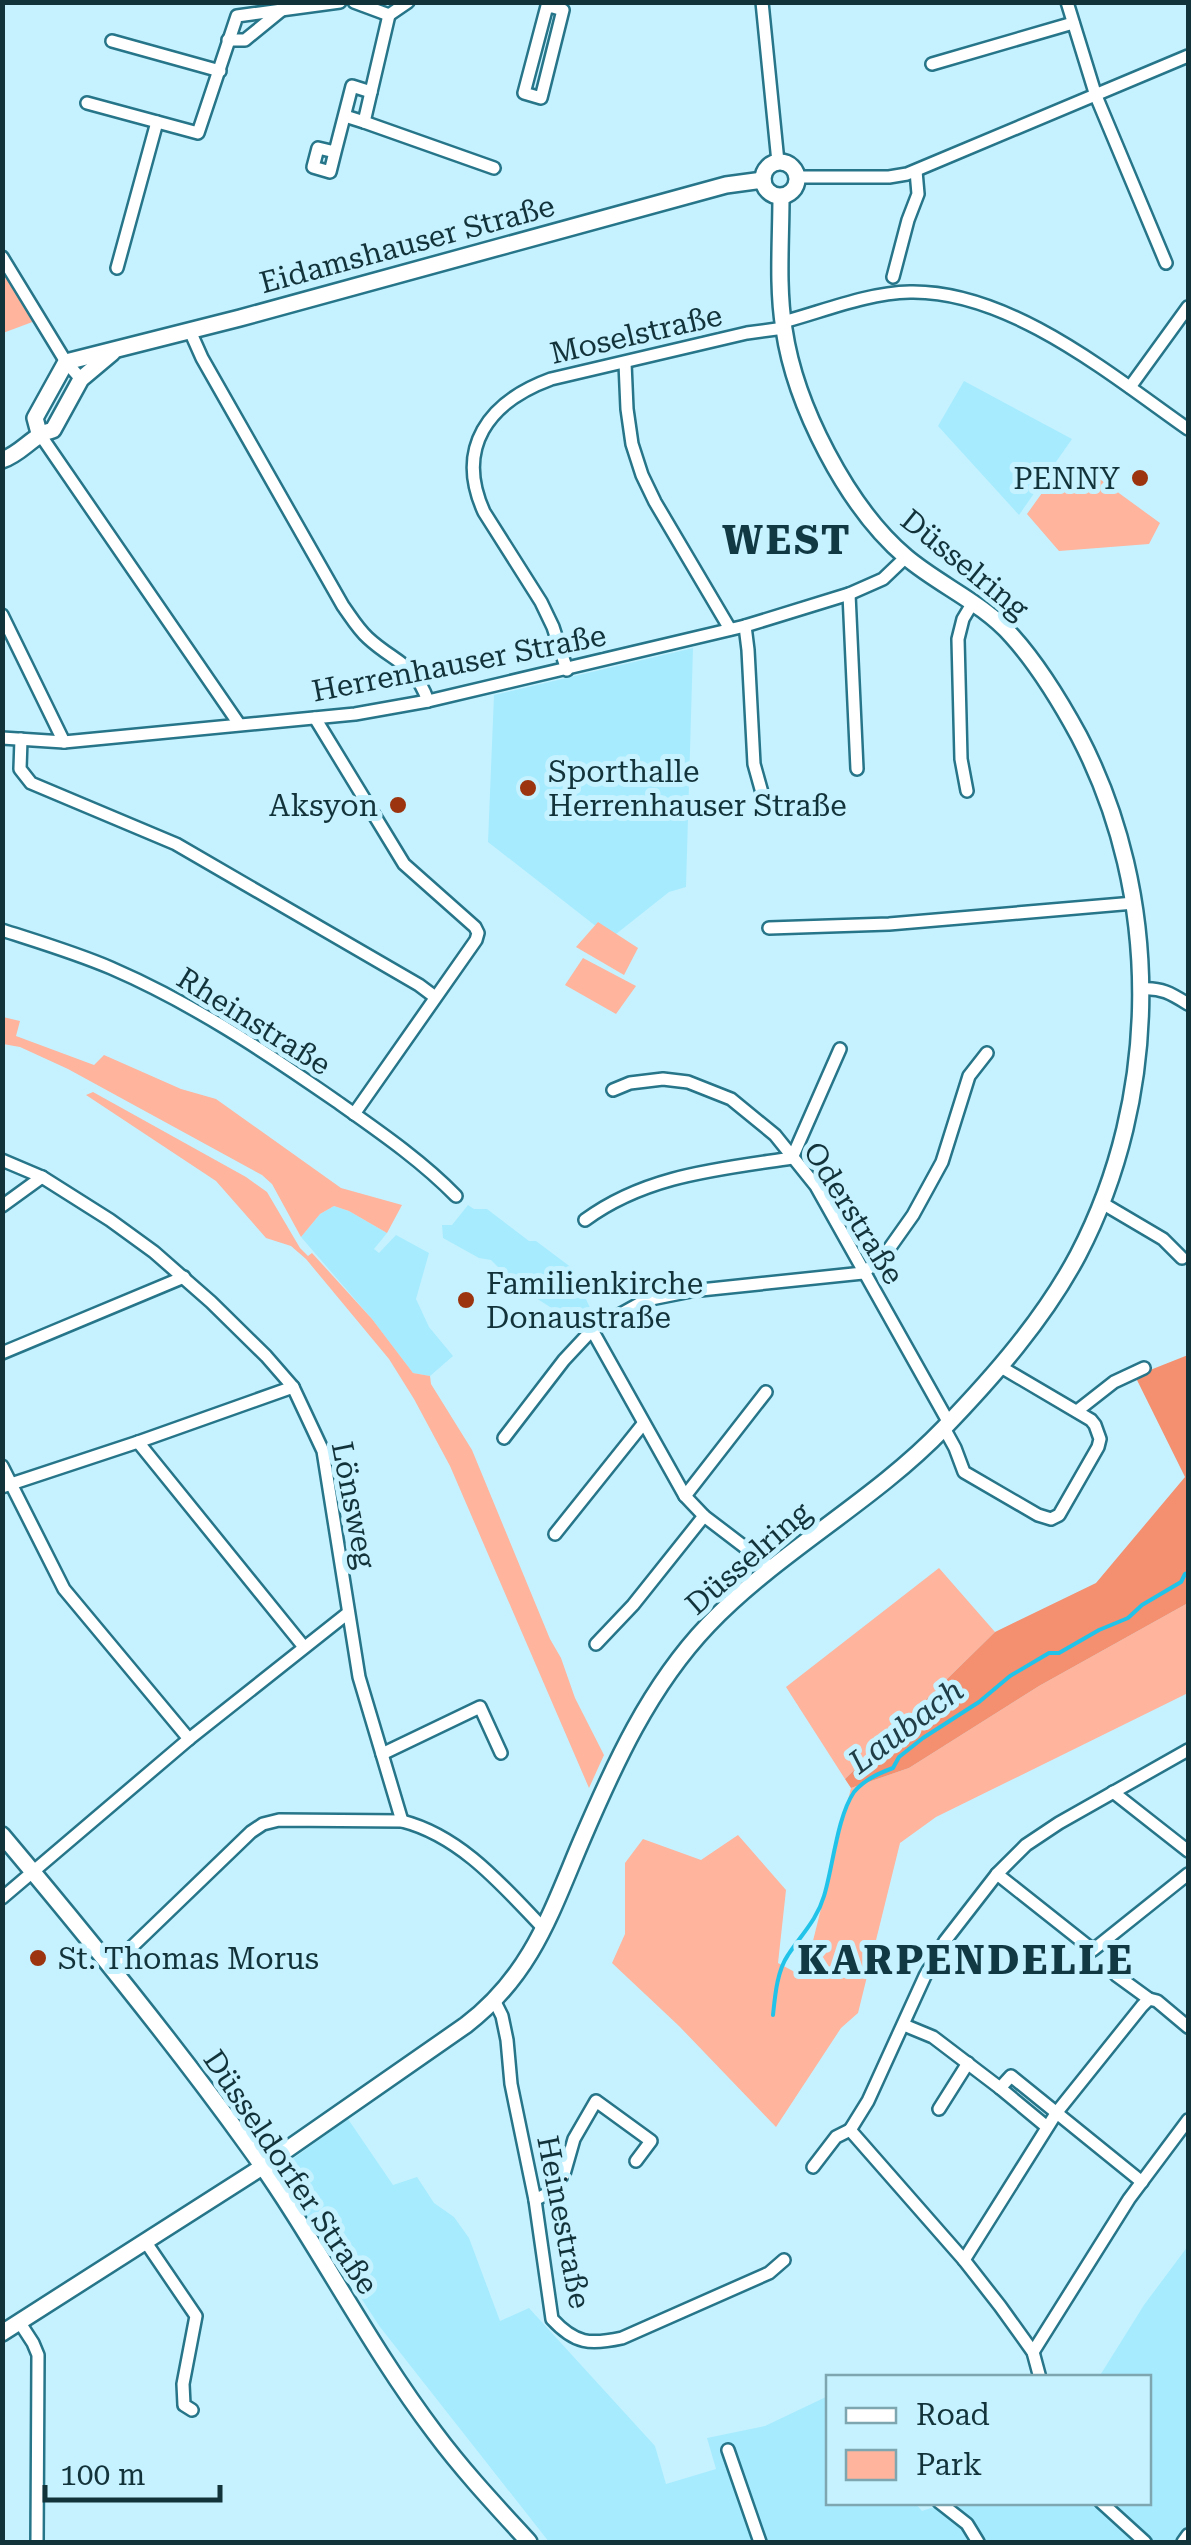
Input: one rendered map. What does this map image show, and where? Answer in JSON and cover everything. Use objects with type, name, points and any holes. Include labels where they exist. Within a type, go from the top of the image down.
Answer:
[{"type":"street","points":[[87,102],[198,133],[236,16],[340,2]]},
{"type":"street","points":[[354,2],[389,15]]},
{"type":"street","points":[[364,122],[389,15],[408,2]]},
{"type":"street","points":[[762,2],[778,162]]},
{"type":"street","points":[[1067,2],[1096,96],[1166,264]]},
{"type":"street","points":[[553,5],[563,10],[542,98],[524,93],[548,6],[553,5]]},
{"type":"street","points":[[228,40],[245,40],[284,8]]},
{"type":"street","points":[[932,64],[1074,23]]},
{"type":"street","points":[[112,41],[220,71]]},
{"type":"street","points":[[798,177],[889,177],[916,172],[1188,56]]},
{"type":"street","points":[[334,152],[352,86],[371,92]]},
{"type":"street","points":[[345,116],[494,168]]},
{"type":"street","points":[[116,268],[157,122]]},
{"type":"street","points":[[778,162],[790,165],[798,177],[793,191],[781,197],[766,190],[763,180],[767,167],[778,162]]},
{"type":"street","points":[[893,276],[918,194],[916,172]]},
{"type":"street","name":"Eidamshauser Straße","points":[[66,362],[726,186],[763,180]]},
{"type":"street","name":"Düsselring","points":[[2,2334],[262,2167],[495,2002],[528,1958],[640,1716],[682,1654],[708,1625],[772,1568],[947,1426],[1026,1335],[1075,1260],[1102,1203],[1118,1158],[1132,1094],[1141,989],[1134,904],[1117,827],[1090,758],[1066,714],[1013,637],[906,557],[867,517],[834,465],[798,383],[783,325],[781,197]]},
{"type":"street","points":[[2,257],[66,362],[81,379]]},
{"type":"street","name":"Moselstraße","points":[[567,670],[541,602],[478,498],[472,476],[475,451],[484,429],[509,401],[533,386],[783,325],[889,294],[947,294],[983,305],[1076,351],[1188,429]]},
{"type":"street","points":[[1130,388],[1188,307]]},
{"type":"street","points":[[190,330],[202,358],[343,606],[363,634],[412,671],[428,701]]},
{"type":"street","points":[[2,460],[15,455],[39,432],[53,430],[81,379],[115,350]]},
{"type":"street","points":[[66,362],[35,418],[39,432],[239,724]]},
{"type":"street","points":[[625,363],[632,444],[642,474],[730,629]]},
{"type":"street","name":"Herrenhauser Straße","points":[[2,738],[64,742],[315,718],[428,701],[745,626],[883,579],[906,557]]},
{"type":"street","points":[[848,594],[857,770]]},
{"type":"street","points":[[967,791],[962,759],[958,639],[972,604]]},
{"type":"street","points":[[2,615],[64,742]]},
{"type":"street","points":[[745,626],[754,764],[766,807]]},
{"type":"street","points":[[315,718],[404,864],[478,933],[354,1114]]},
{"type":"street","points":[[22,739],[20,769],[31,783],[176,844],[435,997]]},
{"type":"street","points":[[769,928],[889,924],[1134,904]]},
{"type":"street","name":"Rheinstraße","points":[[2,930],[108,967],[189,1006],[260,1048],[354,1114],[436,1176],[456,1196]]},
{"type":"street","points":[[1141,989],[1164,990],[1188,1004]]},
{"type":"street","points":[[585,1220],[628,1193],[674,1177],[792,1158],[840,1050]]},
{"type":"street","points":[[504,1438],[592,1330],[646,1300],[691,1291],[863,1273],[884,1256],[913,1215],[942,1162],[969,1076],[987,1053]]},
{"type":"street","name":"Oderstraße","points":[[613,1090],[630,1083],[664,1079],[688,1082],[731,1099],[775,1134],[816,1186],[947,1426]]},
{"type":"street","name":"Lönsweg","points":[[2,1160],[42,1178],[110,1220],[184,1278],[293,1387],[324,1452],[359,1677],[402,1821]]},
{"type":"street","points":[[2,1206],[42,1178]]},
{"type":"street","points":[[1102,1203],[1163,1239],[1182,1258]]},
{"type":"street","points":[[2,1353],[184,1278]]},
{"type":"street","points":[[592,1330],[685,1496],[704,1516],[772,1568]]},
{"type":"street","points":[[947,1426],[964,1472],[1038,1515],[1050,1519],[1058,1514],[1098,1448],[1100,1439],[1095,1424],[1001,1367]]},
{"type":"street","points":[[1078,1411],[1114,1382],[1144,1368]]},
{"type":"street","points":[[7,1486],[293,1387]]},
{"type":"street","points":[[685,1496],[766,1392]]},
{"type":"street","points":[[554,1534],[643,1424]]},
{"type":"street","points":[[138,1442],[304,1647]]},
{"type":"street","points":[[2,1466],[7,1486],[64,1589],[190,1739]]},
{"type":"street","points":[[596,1644],[633,1605],[704,1516]]},
{"type":"street","points":[[2,1898],[348,1612]]},
{"type":"street","points":[[382,1754],[480,1707],[501,1753]]},
{"type":"street","points":[[812,2167],[836,2138],[850,2130],[868,2101],[925,1976],[945,1942],[997,1874],[1026,1845],[1059,1822],[1188,1750]]},
{"type":"street","points":[[1113,1792],[1188,1851]]},
{"type":"street","points":[[111,1967],[259,1826],[279,1820],[402,1821],[419,1826],[487,1870],[544,1928]]},
{"type":"street","name":"Düsseldorfer Straße","points":[[2,1835],[111,1967],[262,2167],[434,2433],[530,2542]]},
{"type":"street","points":[[997,1874],[1093,1950],[1188,1874]]},
{"type":"street","points":[[1116,1975],[1188,2027]]},
{"type":"street","points":[[964,2260],[1056,2112],[1149,1999]]},
{"type":"street","name":"Heinestraße","points":[[495,2002],[507,2040],[511,2084],[535,2200],[552,2319],[577,2340],[598,2343],[622,2338],[770,2273],[784,2260]]},
{"type":"street","points":[[904,2025],[933,2037],[1047,2127]]},
{"type":"street","points":[[939,2109],[968,2063]]},
{"type":"street","points":[[1000,2088],[1010,2076],[1142,2182]]},
{"type":"street","points":[[535,2200],[556,2189],[574,2140],[596,2101],[651,2141],[636,2162]]},
{"type":"street","points":[[1034,2352],[1142,2182],[1188,2120]]},
{"type":"street","points":[[850,2130],[964,2260],[1034,2352],[1039,2375]]},
{"type":"street","points":[[145,2241],[196,2316],[183,2384],[184,2405],[192,2410]]},
{"type":"street","points":[[20,2323],[38,2356],[38,2542]]},
{"type":"street","points":[[728,2450],[760,2542]]},
{"type":"street","points":[[943,2505],[967,2524],[978,2542]]},
{"type":"street","points":[[1105,2505],[1145,2542]]},
{"type":"street","points":[[1183,2542],[1188,2535]]},
{"type":"shaded area","points":[[964,381],[1072,439],[1019,515],[938,426]]},
{"type":"shaded area","points":[[693,648],[686,887],[669,892],[611,938],[488,842],[494,695]]},
{"type":"shaded area","points":[[468,1205],[487,1209],[572,1268],[595,1319],[583,1328],[517,1286],[491,1260],[479,1258],[443,1238],[442,1225],[452,1225]]},
{"type":"shaded area","points":[[334,1206],[387,1233],[374,1249],[379,1253],[396,1235],[429,1253],[416,1299],[429,1327],[453,1356],[430,1376],[413,1373],[301,1237],[320,1214]]},
{"type":"shaded area","points":[[1188,1355],[1188,1603],[1039,1686],[909,1768],[851,1788],[845,1779],[995,1632],[1096,1583],[1185,1477],[1135,1376]]},
{"type":"shaded area","points":[[348,2119],[393,2185],[417,2177],[434,2203],[454,2217],[469,2238],[500,2321],[529,2308],[655,2446],[666,2484],[716,2469],[707,2438],[765,2426],[826,2397],[826,2505],[917,2505],[922,2511],[940,2505],[1151,2505],[1151,2375],[1100,2375],[1144,2305],[1188,2246],[1188,2542],[549,2542],[380,2327],[277,2170]]},
{"type":"green space","points":[[2,269],[35,321],[3,333],[2,333]]},
{"type":"green space","points":[[1062,465],[1084,479],[1090,472],[1160,523],[1149,544],[1059,551],[1027,514]]},
{"type":"green space","points":[[598,922],[638,948],[624,975],[576,947]]},
{"type":"green space","points":[[583,958],[636,986],[616,1014],[565,985]]},
{"type":"green space","points":[[3,1017],[20,1021],[16,1036],[94,1065],[104,1055],[181,1089],[216,1099],[341,1188],[402,1205],[387,1233],[334,1206],[320,1214],[301,1237],[272,1184],[262,1175],[68,1069],[20,1047],[3,1044]]},
{"type":"green space","points":[[93,1092],[267,1192],[300,1248],[308,1256],[312,1253],[372,1319],[413,1373],[430,1376],[431,1384],[472,1450],[575,1698],[604,1755],[589,1788],[450,1466],[389,1359],[306,1259],[291,1246],[266,1238],[216,1181],[86,1095]]},
{"type":"green space","points":[[939,1568],[995,1632],[845,1779],[786,1687]]},
{"type":"green space","points":[[1188,1603],[1188,1693],[936,1817],[900,1843],[858,2013],[841,2028],[776,2127],[612,1963],[625,1934],[625,1863],[643,1839],[701,1860],[738,1835],[786,1890],[778,1963],[804,1977],[851,1788],[909,1768],[1039,1686]]},
{"type":"waterway","name":"Laubach","points":[[773,2015],[781,1968],[821,1905],[843,1815],[854,1792],[893,1768],[899,1757],[923,1738],[979,1702],[1010,1676],[1049,1653],[1059,1653],[1128,1618],[1188,1573]]},
{"type":"place","name":"PENNY","points":[[1140,478]]},
{"type":"place","name":"Sporthalle Herrenhauser Straße","points":[[528,788]]},
{"type":"place","name":"Aksyon","points":[[398,805]]},
{"type":"place","name":"Familienkirche Donaustraße","points":[[466,1300]]},
{"type":"place","name":"St. Thomas Morus","points":[[38,1958]]},
{"type":"district","name":"WEST","points":[[787,540]]},
{"type":"district","name":"KARPENDELLE","points":[[966,1960]]}]
